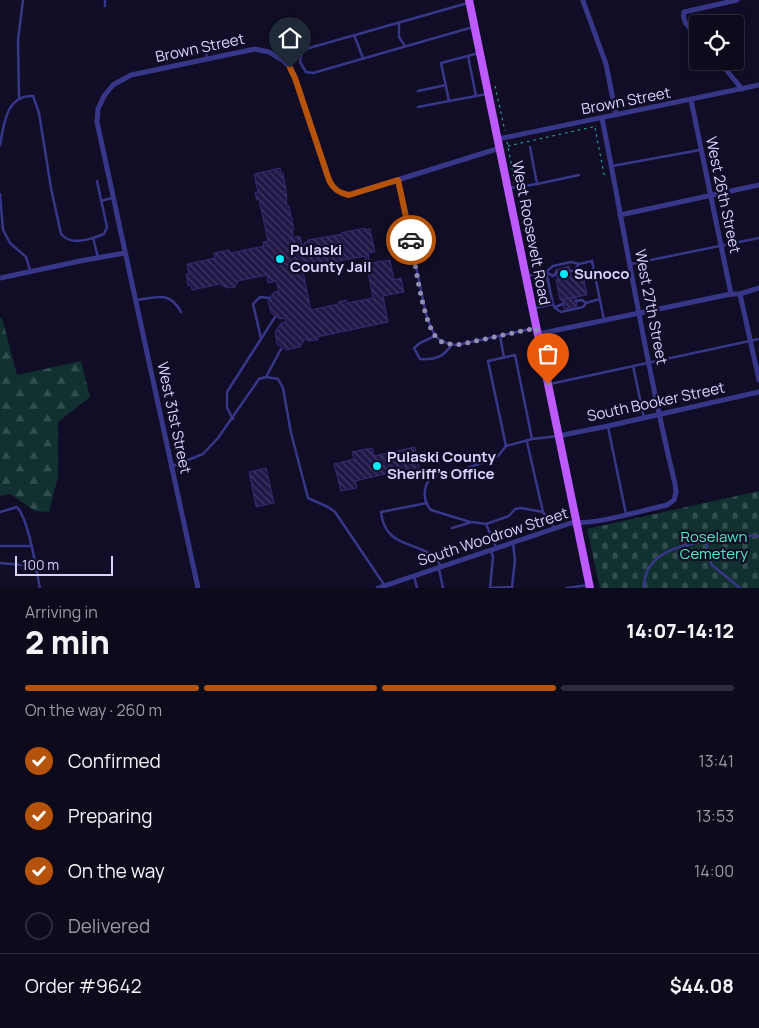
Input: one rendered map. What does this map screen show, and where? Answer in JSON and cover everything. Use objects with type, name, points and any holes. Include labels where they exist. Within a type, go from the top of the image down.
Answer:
[{"type":"main road","name":"West Roosevelt Road","points":[[470,1],[480,53],[502,144],[508,188],[589,587]]},
{"type":"street","points":[[689,26],[684,20],[683,15],[687,11],[717,2],[737,0]]},
{"type":"street","points":[[583,1],[606,64],[616,115]]},
{"type":"street","name":"Brown Street","points":[[125,253],[97,122],[98,109],[104,96],[112,85],[131,75],[255,49],[275,55],[286,63],[295,78],[329,180],[338,191],[349,195],[502,144],[602,118],[759,85]]},
{"type":"street","points":[[726,70],[742,89]]},
{"type":"street","name":"West 26th Street","points":[[691,100],[731,294]]},
{"type":"street","name":"West 27th Street","points":[[602,118],[648,362],[675,484],[674,500]]},
{"type":"street","points":[[620,215],[759,185]]},
{"type":"street","points":[[0,278],[125,253]]},
{"type":"street","name":"West 31st Street","points":[[125,253],[198,588]]},
{"type":"street","points":[[537,331],[604,320],[731,294],[740,294],[759,288]]},
{"type":"street","points":[[740,294],[759,380]]},
{"type":"street","name":"South Booker Street","points":[[558,436],[759,392]]},
{"type":"street","name":"South Woodrow Street","points":[[378,588],[555,528],[667,505],[674,500]]},
{"type":"lane","points":[[19,98],[18,40],[24,0]]},
{"type":"lane","points":[[105,0],[106,6]]},
{"type":"lane","points":[[470,1],[305,50],[300,60],[302,68],[311,74],[475,26]]},
{"type":"lane","points":[[399,23],[399,37],[405,46]]},
{"type":"lane","points":[[354,35],[363,58]]},
{"type":"lane","points":[[204,40],[208,58]]},
{"type":"lane","points":[[449,101],[441,63],[480,53]]},
{"type":"lane","points":[[468,56],[476,96]]},
{"type":"lane","points":[[418,91],[446,85]]},
{"type":"lane","points":[[418,107],[489,93]]},
{"type":"lane","points":[[0,145],[5,122],[12,104],[19,98],[33,96],[36,102],[61,234],[66,239],[74,241],[104,234],[107,227],[97,181]]},
{"type":"lane","points":[[530,147],[538,184]]},
{"type":"lane","points":[[611,166],[701,150]]},
{"type":"lane","points":[[508,188],[579,175]]},
{"type":"lane","points":[[398,180],[426,314],[435,336],[446,344],[457,345],[537,331]]},
{"type":"lane","points":[[0,194],[2,230],[10,243],[26,257],[30,272]]},
{"type":"lane","points":[[101,201],[114,198]]},
{"type":"lane","points":[[93,238],[98,258]]},
{"type":"lane","points":[[630,264],[759,238]]},
{"type":"lane","points":[[526,276],[546,272],[553,266],[571,262],[578,264],[592,260],[604,320]]},
{"type":"lane","points":[[572,272],[578,264]]},
{"type":"lane","points":[[546,272],[555,275]]},
{"type":"lane","points":[[546,272],[554,306],[561,312],[583,307],[586,303],[600,299]]},
{"type":"lane","points":[[136,300],[155,297],[169,298],[181,312]]},
{"type":"lane","points":[[261,338],[253,304],[260,297],[270,298]]},
{"type":"lane","points":[[576,301],[582,300],[586,303]]},
{"type":"lane","points":[[532,308],[563,304]]},
{"type":"lane","points":[[233,419],[227,408],[227,392],[275,317]]},
{"type":"lane","points":[[435,336],[414,348],[420,359],[440,357],[446,353],[452,344]]},
{"type":"lane","points":[[500,336],[504,358]]},
{"type":"lane","points":[[548,384],[759,338]]},
{"type":"lane","points":[[266,377],[281,349]]},
{"type":"lane","points":[[506,446],[488,362],[515,355],[532,439]]},
{"type":"lane","points":[[633,366],[644,418]]},
{"type":"lane","points":[[172,466],[203,454],[233,419],[259,379],[266,377],[278,379],[283,388],[291,433],[308,498],[328,506],[335,512],[385,586]]},
{"type":"lane","points":[[608,426],[626,514]]},
{"type":"lane","points":[[453,473],[493,459],[506,446],[527,442],[532,439],[558,436]]},
{"type":"lane","points":[[527,442],[543,512],[555,528]]},
{"type":"lane","points":[[436,476],[431,477],[426,483],[425,488],[427,503],[431,510],[472,522],[486,524],[510,516],[515,509],[521,508],[543,512]]},
{"type":"lane","points":[[427,503],[381,512],[381,520],[383,527],[390,535],[436,557],[440,567],[443,588]]},
{"type":"lane","points":[[0,512],[17,507],[20,511],[40,588]]},
{"type":"lane","points":[[452,528],[472,522]]},
{"type":"lane","points":[[486,524],[493,548],[490,588],[512,587],[516,560],[513,541]]},
{"type":"lane","points":[[644,588],[647,572],[652,564],[660,556],[677,547],[706,541],[759,536]]},
{"type":"lane","points":[[706,541],[712,565],[740,588]]},
{"type":"lane","points":[[0,546],[30,546]]},
{"type":"lane","points":[[0,563],[34,566]]},
{"type":"lane","points":[[414,576],[417,588]]},
{"type":"lane","points":[[567,588],[589,587]]},
{"type":"path","points":[[496,86],[505,132]]},
{"type":"path","points":[[595,120],[605,179]]},
{"type":"path","points":[[502,144],[603,125]]},
{"type":"path","points":[[502,144],[507,141]]},
{"type":"path","points":[[502,144],[515,183]]},
{"type":"green space","points":[[0,318],[2,318],[17,375],[81,361],[90,397],[58,422],[58,477],[49,512],[35,511],[10,494],[0,496]]},
{"type":"green space","name":"Roselawn Cemetery","points":[[759,491],[759,588],[600,588],[587,529]]},
{"type":"building","name":"Pulaski County Jail","points":[[280,168],[281,173],[283,173],[287,206],[289,206],[294,230],[292,230],[293,235],[291,238],[300,236],[302,246],[308,240],[365,228],[365,230],[370,229],[375,252],[368,253],[370,263],[390,260],[394,280],[401,278],[404,292],[383,296],[388,322],[317,337],[318,340],[308,341],[305,339],[300,347],[286,350],[277,344],[275,332],[281,323],[286,322],[285,318],[280,319],[271,313],[268,301],[274,292],[279,291],[276,281],[268,283],[267,275],[238,281],[235,287],[227,288],[220,284],[192,290],[191,285],[188,286],[186,274],[189,274],[187,264],[215,258],[214,253],[229,250],[230,253],[264,246],[263,242],[268,241],[259,199],[257,200],[255,193],[258,192],[254,174]],"holes":[[[365,256],[373,298],[347,303],[346,300],[338,302],[339,304],[311,310],[303,272],[307,271],[307,268],[330,263],[330,265],[339,263],[338,261]]]},
{"type":"building","name":"Sunoco","points":[[569,266],[572,278],[558,281],[555,270]]},
{"type":"building","points":[[583,275],[587,295],[560,300],[556,280]]},
{"type":"building","name":"Sunoco","points":[[576,297],[577,306],[564,309],[562,300]]},
{"type":"building","name":"Pulaski County Sheriff's Office","points":[[415,447],[421,477],[410,480],[407,469],[355,481],[357,488],[341,491],[334,464],[354,459],[352,452],[372,448],[374,456]]},
{"type":"building","points":[[266,468],[274,503],[256,507],[249,472]]},
{"type":"way so far","points":[[411,240],[426,314],[432,332],[438,339],[446,344],[457,345],[536,328],[548,384]]},
{"type":"place","name":"Pulaski County Jail","points":[[280,259]]},
{"type":"place","name":"Sunoco","points":[[564,274]]},
{"type":"place","name":"Pulaski County Sheriff's Office","points":[[377,466]]},
{"type":"route","points":[[290,68],[329,180],[334,188],[343,194],[349,195],[398,180],[411,240]]}]
